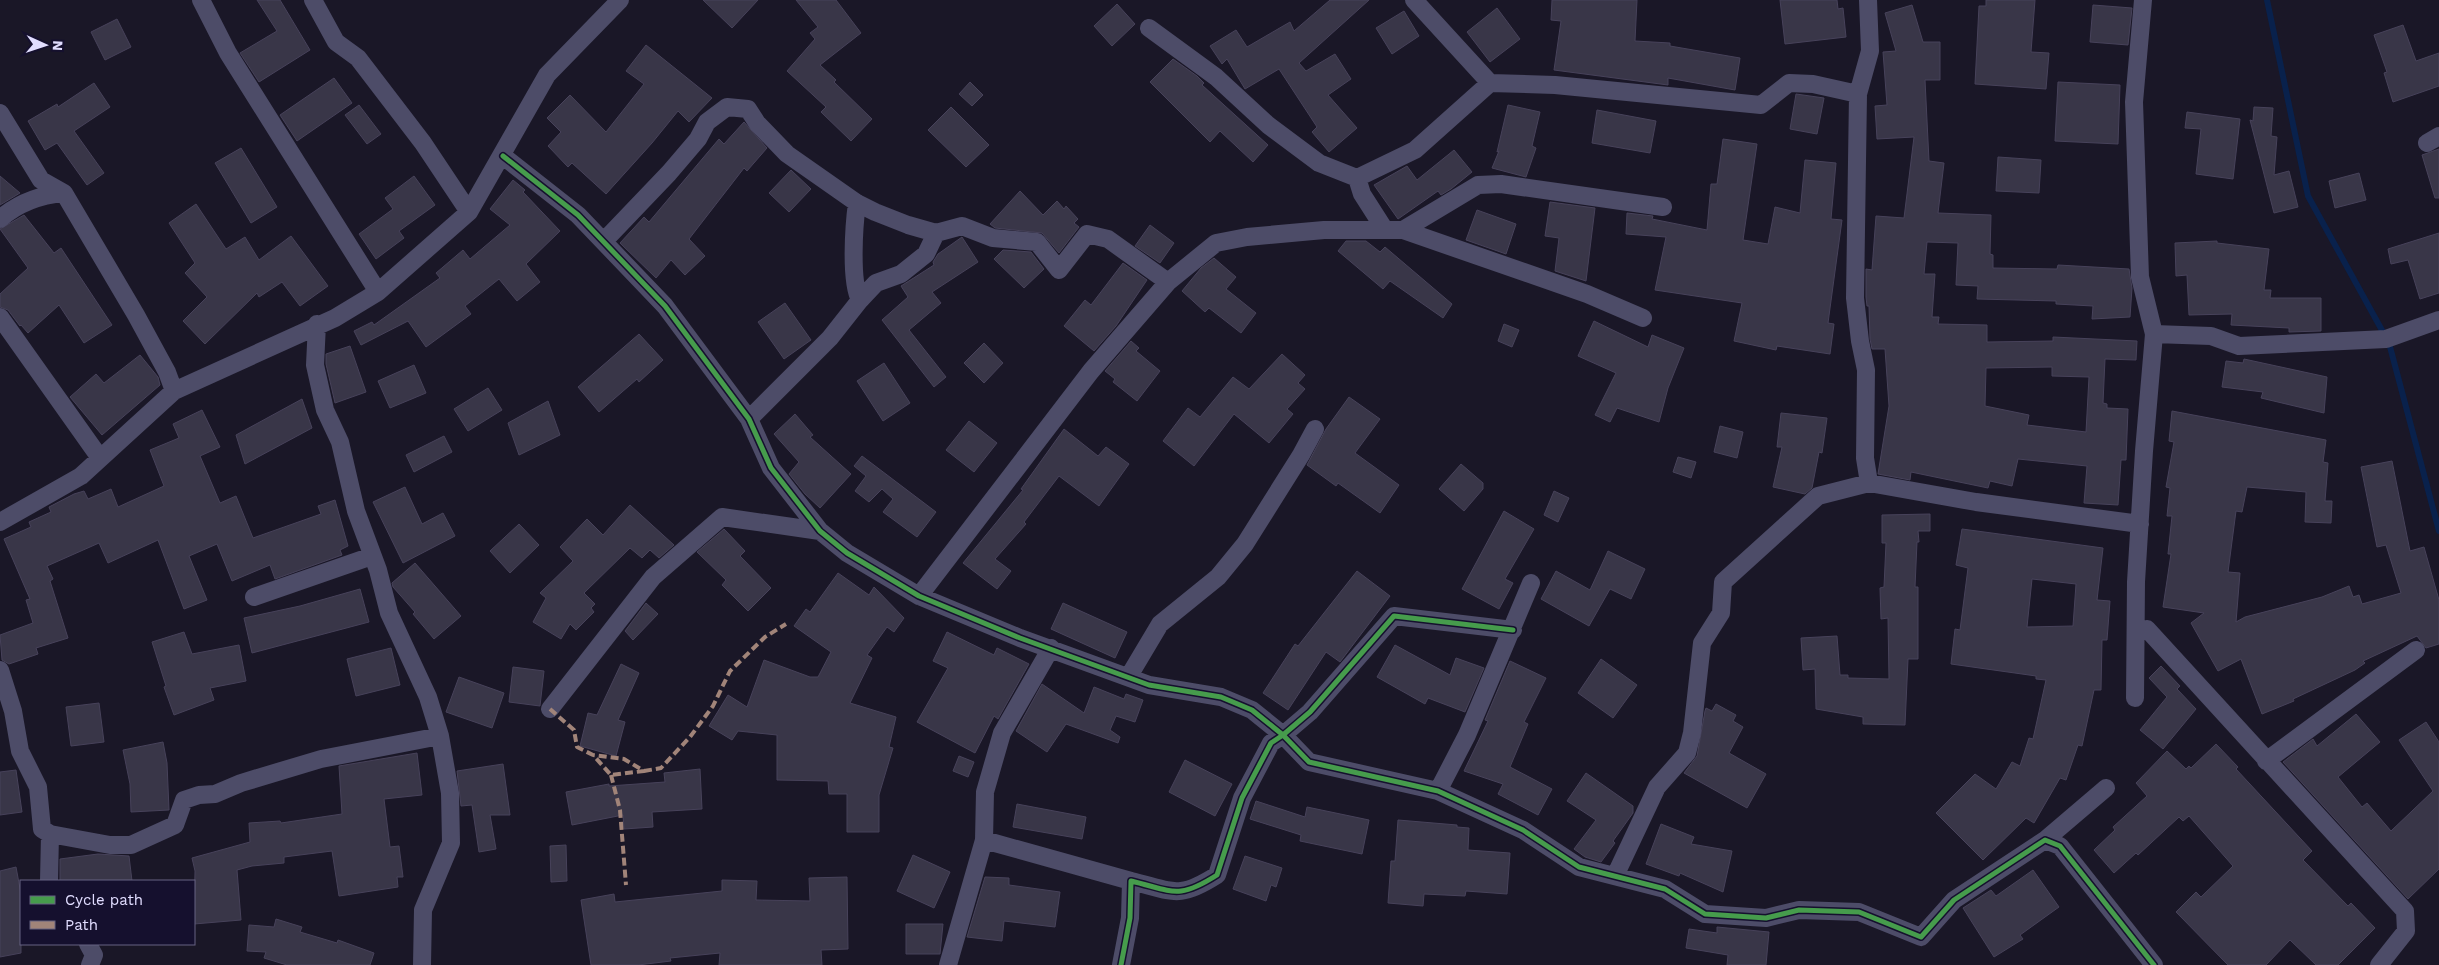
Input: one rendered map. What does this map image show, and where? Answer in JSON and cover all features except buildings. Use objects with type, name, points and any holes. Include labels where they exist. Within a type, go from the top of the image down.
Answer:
[{"type":"street","points":[[201,0],[228,54],[378,292]]},
{"type":"street","points":[[313,0],[336,42],[358,58],[423,143],[469,212]]},
{"type":"street","points":[[0,522],[81,476],[174,391],[317,324],[335,318],[378,292],[469,212],[503,156],[547,75],[620,0]]},
{"type":"street","points":[[1414,0],[1490,83]]},
{"type":"street","points":[[1868,0],[1870,51],[1858,94],[1856,298],[1860,341],[1866,370],[1865,458],[1869,482]]},
{"type":"street","points":[[2135,698],[2135,636],[2140,524],[2154,334],[2140,277],[2134,102],[2143,0]]},
{"type":"street","points":[[1148,28],[1216,77],[1268,125],[1319,163],[1358,178],[1415,150],[1490,83],[1555,85],[1761,105],[1789,83],[1813,84],[1858,94]]},
{"type":"street","points":[[604,241],[669,173],[698,139],[707,122],[727,107],[748,109],[758,123],[787,154],[857,203],[908,226],[936,233],[962,226],[993,238],[1037,242],[1059,270],[1087,234],[1108,239],[1168,282]]},
{"type":"street","points":[[0,113],[41,180],[64,193],[136,315],[167,372],[174,391]]},
{"type":"street","points":[[503,156],[578,215],[665,306],[749,419],[771,468],[820,531],[848,553],[919,596],[1051,648],[1149,685],[1221,697],[1252,710],[1284,735],[1309,762],[1438,791],[1523,830],[1579,866],[1665,889],[1705,914],[1766,918],[1799,910],[1859,912],[1921,937],[1954,900],[2046,840],[2106,788]]},
{"type":"street","points":[[1358,178],[1362,194],[1385,230]]},
{"type":"street","points":[[1403,230],[1478,185],[1501,184],[1663,207]]},
{"type":"street","points":[[0,219],[10,210],[44,194],[64,193]]},
{"type":"street","points":[[857,203],[853,233],[855,290],[860,300]]},
{"type":"street","points":[[919,596],[1091,371],[1168,282],[1216,243],[1248,237],[1324,230],[1403,230],[1587,294],[1643,318]]},
{"type":"street","points":[[749,419],[830,338],[876,283],[901,274],[926,254],[936,233]]},
{"type":"street","points":[[0,317],[74,424],[100,458]]},
{"type":"street","points":[[2154,334],[2212,336],[2239,346],[2386,339],[2439,320]]},
{"type":"street","points":[[317,324],[315,365],[325,410],[340,442],[356,511],[389,613],[428,696],[440,736],[450,793],[451,843],[423,910],[422,965]]},
{"type":"street","points":[[1129,676],[1160,624],[1218,577],[1245,544],[1301,456],[1314,429]]},
{"type":"street","points":[[1615,876],[1658,787],[1687,753],[1692,733],[1702,643],[1721,613],[1723,582],[1818,496],[1869,482],[1976,502],[2140,524]]},
{"type":"street","points":[[550,709],[605,636],[653,577],[722,518],[820,531]]},
{"type":"street","points":[[254,597],[372,556]]},
{"type":"street","points":[[1438,791],[1467,735],[1513,630],[1531,583]]},
{"type":"street","points":[[984,840],[1178,893],[1197,888],[1217,875],[1242,798],[1271,743],[1284,735],[1310,712],[1394,616],[1513,630]]},
{"type":"street","points":[[2147,629],[2266,761],[2406,911],[2406,931],[2379,965]]},
{"type":"street","points":[[948,965],[964,903],[984,840],[985,792],[1002,733],[1051,648]]},
{"type":"street","points":[[2266,761],[2416,650]]},
{"type":"street","points":[[0,670],[13,711],[20,751],[38,787],[42,829],[50,834],[110,845],[132,845],[175,825],[184,800],[199,795],[215,794],[241,783],[321,759],[440,736]]},
{"type":"street","points":[[49,880],[50,834]]},
{"type":"street","points":[[2046,840],[2060,846],[2154,965]]},
{"type":"street","points":[[1121,965],[1130,918],[1130,881]]},
{"type":"street","points":[[89,945],[94,955],[90,965]]},
{"type":"waterway","points":[[2267,0],[2308,196],[2389,343],[2439,531]]},
{"type":"marked path","points":[[644,771],[661,768],[690,737],[713,706],[730,671],[765,637],[786,624]]},
{"type":"marked path","points":[[550,709],[574,730],[577,747],[593,755],[611,775],[644,771],[624,759],[593,755]]},
{"type":"marked path","points":[[611,775],[620,810],[626,885]]},
{"type":"cycle path","points":[[503,156],[578,215],[665,306],[749,419],[771,468],[820,531],[847,553],[919,596],[1020,638],[1149,685],[1221,697],[1252,710],[1283,735],[1271,743],[1242,798],[1217,875],[1204,883],[1184,891],[1166,890],[1131,881],[1130,918],[1121,965]]},
{"type":"cycle path","points":[[1513,630],[1394,616],[1310,712],[1283,735],[1309,762],[1438,791],[1523,830],[1579,867],[1665,889],[1705,914],[1766,918],[1799,910],[1859,912],[1921,937],[1954,900],[2045,840],[2060,846],[2154,965]]}]
